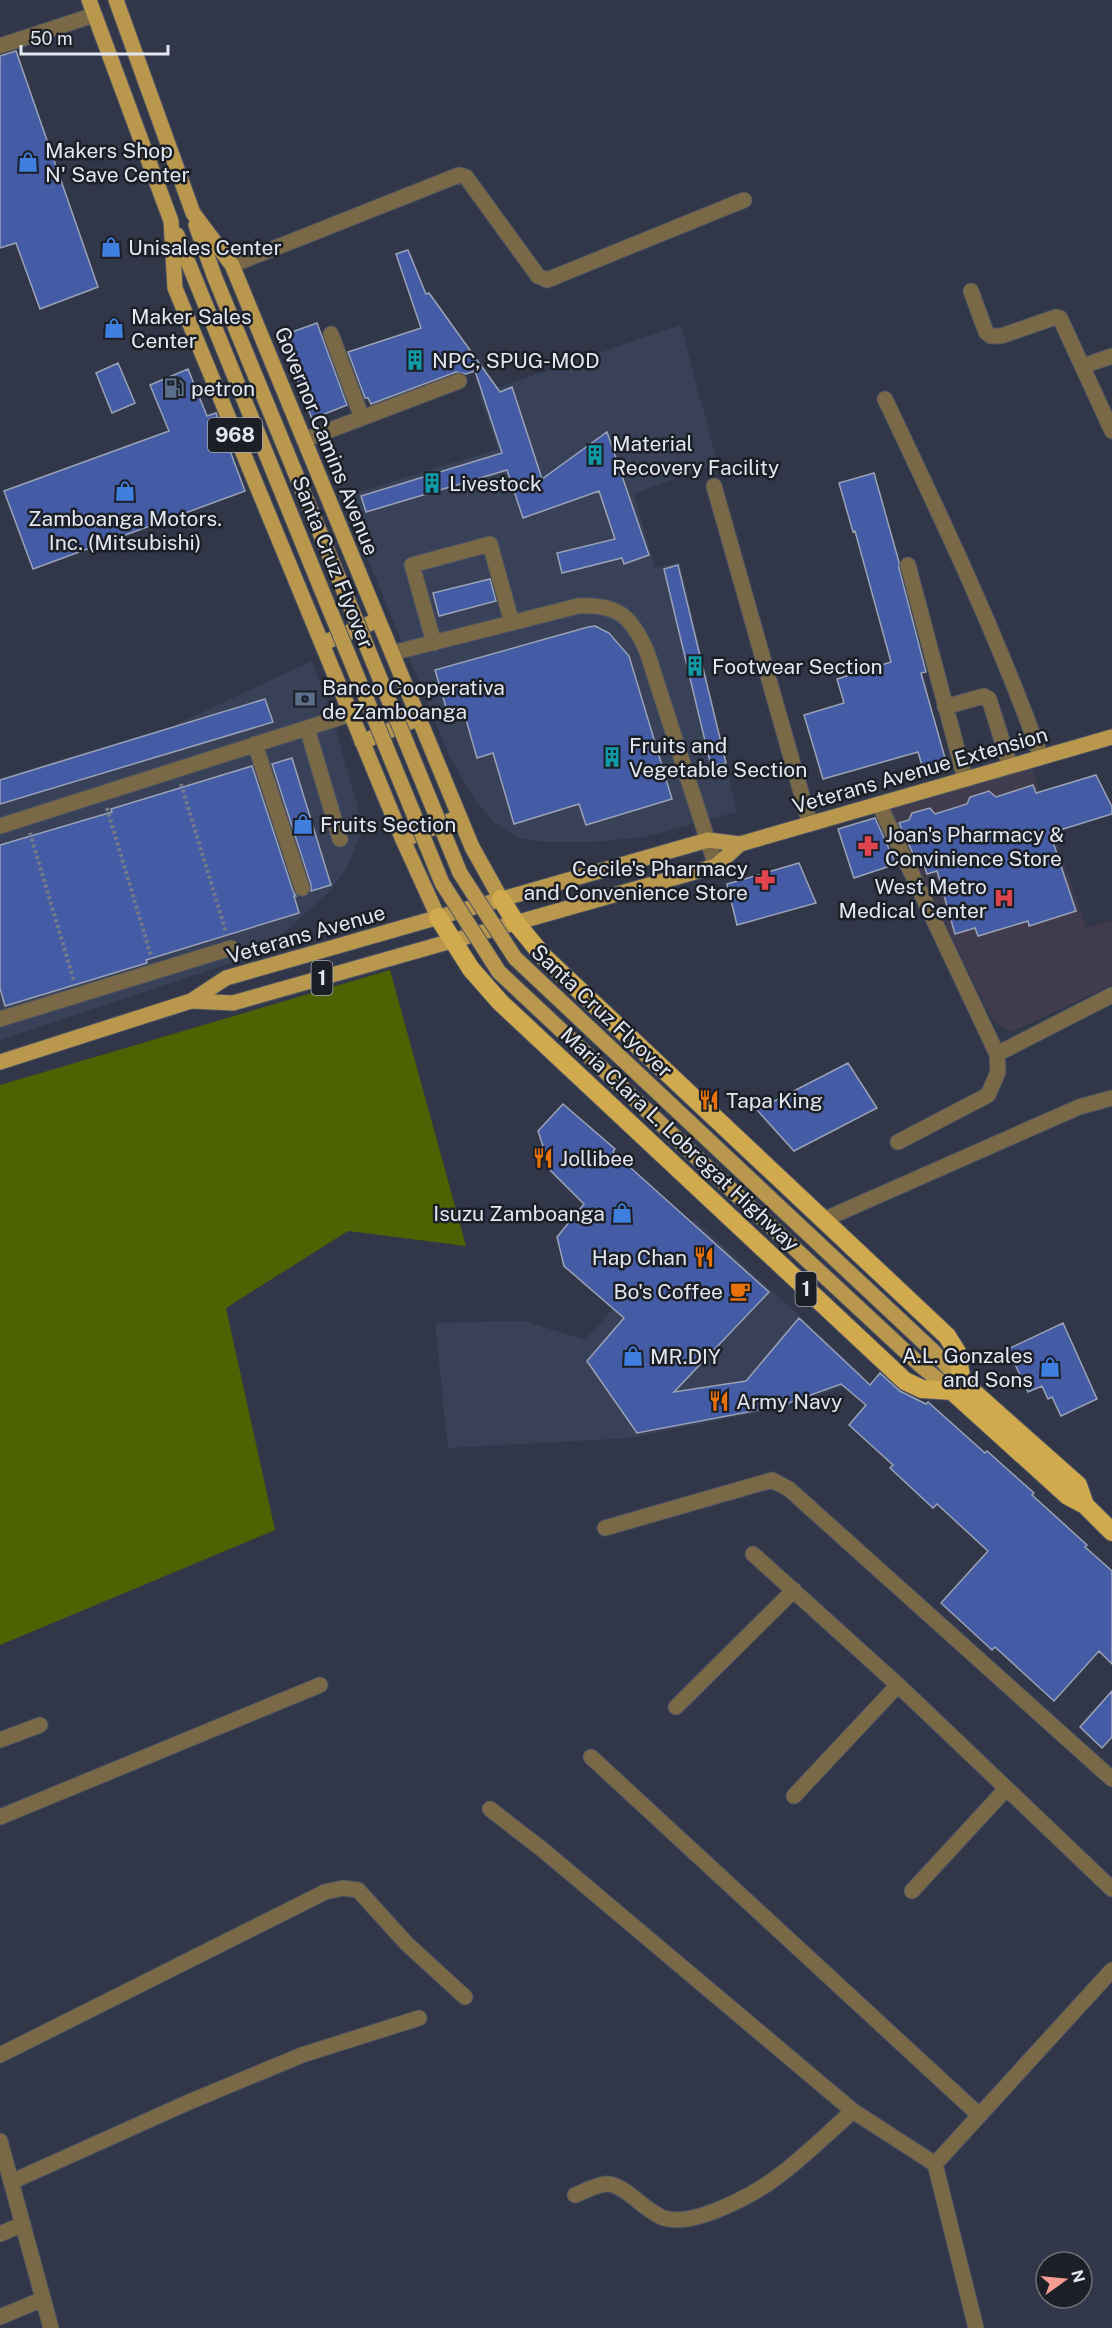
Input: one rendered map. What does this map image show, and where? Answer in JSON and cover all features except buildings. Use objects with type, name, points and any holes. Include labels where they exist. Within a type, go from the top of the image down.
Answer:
[{"type":"highway","name":"Maria Clara L. Lobregat Highway","points":[[451,941],[483,984],[523,1023],[905,1381],[922,1389],[957,1386],[957,1352],[946,1336],[565,978],[516,923],[501,899]]},
{"type":"highway","name":"1","points":[[438,917],[451,941]]},
{"type":"highway","points":[[523,1023],[565,978]]},
{"type":"highway","points":[[598,1092],[640,1047]]},
{"type":"highway","points":[[672,1162],[714,1118]]},
{"type":"highway","points":[[957,1386],[1068,1496],[1085,1505],[1112,1532]]},
{"type":"main road","name":"968","points":[[89,0],[171,221],[175,288],[321,644],[403,840],[438,917]]},
{"type":"main road","name":"Governor Camins Avenue","points":[[116,0],[193,213],[232,265],[459,817],[472,847],[501,899]]},
{"type":"main road","name":"Santa Cruz Flyover","points":[[193,213],[212,270],[460,873],[515,958],[924,1343],[957,1386]]},
{"type":"main road","name":"Santa Cruz Flyover","points":[[171,221],[442,883],[499,972],[920,1365],[957,1386]]},
{"type":"main road","points":[[321,644],[378,620]]},
{"type":"main road","points":[[362,742],[419,718]]},
{"type":"main road","name":"Veterans Avenue Extension","points":[[501,899],[708,840],[740,844],[1112,737]]},
{"type":"main road","points":[[403,840],[459,817]]},
{"type":"main road","name":"Veterans Avenue Extension","points":[[516,923],[716,866],[740,844]]},
{"type":"main road","name":"1","points":[[438,917],[501,899]]},
{"type":"main road","name":"Veterans Avenue","points":[[0,1062],[191,1001],[226,978],[438,917]]},
{"type":"main road","name":"1","points":[[451,941],[516,923]]},
{"type":"main road","name":"Veterans Avenue","points":[[191,1001],[233,1003],[451,941]]},
{"type":"street","points":[[0,46],[94,15]]},
{"type":"street","points":[[232,265],[459,175],[466,177],[538,276],[547,280],[744,200]]},
{"type":"street","points":[[971,291],[986,332],[991,336],[1001,336],[1056,317],[1060,318],[1112,431]]},
{"type":"street","points":[[331,334],[362,418]]},
{"type":"street","points":[[1083,366],[1112,356]]},
{"type":"street","points":[[304,440],[459,381]]},
{"type":"street","points":[[885,399],[959,554],[1010,670],[1041,757]]},
{"type":"street","points":[[714,486],[810,824]]},
{"type":"street","points":[[434,643],[412,565],[490,544],[512,623]]},
{"type":"street","points":[[908,565],[965,779]]},
{"type":"street","points":[[392,653],[578,606],[594,605],[612,608],[624,615],[641,637],[648,652],[716,866]]},
{"type":"street","points":[[945,706],[984,696],[989,699],[1010,766]]},
{"type":"street","points":[[0,826],[351,714]]},
{"type":"street","points":[[307,728],[340,838]]},
{"type":"street","points":[[255,744],[302,888]]},
{"type":"street","points":[[879,804],[997,1054],[998,1072],[988,1095],[898,1143]]},
{"type":"street","points":[[0,1019],[231,948]]},
{"type":"street","points":[[997,1054],[1112,995]]},
{"type":"street","points":[[823,1220],[1079,1107],[1112,1098]]},
{"type":"street","points":[[605,1528],[772,1480],[789,1489],[1112,1779]]},
{"type":"street","points":[[753,1554],[898,1685],[1112,1889]]},
{"type":"street","points":[[676,1707],[794,1590]]},
{"type":"street","points":[[0,1817],[320,1685]]},
{"type":"street","points":[[794,1796],[898,1685]]},
{"type":"street","points":[[0,1740],[40,1725]]},
{"type":"street","points":[[591,1757],[979,2115]]},
{"type":"street","points":[[912,1892],[1006,1789]]},
{"type":"street","points":[[490,1809],[543,1850],[853,2111],[935,2164],[976,2328]]},
{"type":"street","points":[[0,2055],[325,1892],[343,1888],[358,1890],[407,1944],[465,1997]]},
{"type":"street","points":[[935,2164],[1112,1970]]},
{"type":"street","points":[[11,2182],[189,2102],[302,2055],[419,2018]]},
{"type":"street","points":[[576,2194],[605,2184],[613,2185],[652,2214],[667,2219],[687,2220],[715,2211],[779,2176],[853,2111]]},
{"type":"street","points":[[0,2141],[51,2328]]},
{"type":"street","points":[[0,2234],[23,2224]]},
{"type":"street","points":[[0,2317],[44,2299]]},
{"type":"path","points":[[177,769],[231,948]]},
{"type":"path","points":[[103,793],[155,972]]},
{"type":"path","points":[[25,818],[78,995]]},
{"type":"shaded area","points":[[681,325],[717,463],[634,494],[655,568],[680,562],[737,812],[645,837],[592,842],[547,842],[519,838],[495,823],[477,803],[450,757],[342,497],[498,449],[479,394]]},
{"type":"shaded area","points":[[312,661],[333,719],[360,816],[359,836],[353,854],[344,872],[330,891],[275,941],[246,958],[0,1040],[0,778],[175,725]]},
{"type":"shaded area","name":"West Metro Medical Center","points":[[1032,768],[1086,928],[1112,920],[1112,985],[1011,1032],[993,1021],[889,811]]},
{"type":"shaded area","points":[[694,1219],[864,1376],[860,1381],[780,1408],[630,1438],[448,1448],[435,1323],[524,1321],[585,1340]]},
{"type":"green space","points":[[390,970],[466,1246],[348,1231],[226,1308],[275,1530],[0,1645],[0,1085]]},
{"type":"place","name":"Makers Shop N' Save Center","points":[[28,162]]},
{"type":"place","name":"Unisales Center","points":[[111,247]]},
{"type":"place","name":"Maker Sales Center","points":[[114,328]]},
{"type":"place","name":"NPC, SPUG-MOD","points":[[415,360]]},
{"type":"place","name":"petron","points":[[174,388]]},
{"type":"place","name":"Material Recovery Facility","points":[[595,455]]},
{"type":"place","name":"Livestock","points":[[432,483]]},
{"type":"place","name":"Zamboanga Motors. Inc. (Mitsubishi)","points":[[125,491]]},
{"type":"place","name":"Footwear Section","points":[[695,666]]},
{"type":"place","name":"Banco Cooperativa de Zamboanga","points":[[305,699]]},
{"type":"place","name":"Fruits and Vegetable Section","points":[[612,757]]},
{"type":"place","name":"Fruits Section","points":[[303,824]]},
{"type":"place","name":"Joan's Pharmacy & Convinience Store","points":[[868,846]]},
{"type":"place","name":"Cecile's Pharmacy and Convenience Store","points":[[765,880]]},
{"type":"place","name":"West Metro Medical Center","points":[[1004,898]]},
{"type":"place","name":"Tapa King","points":[[709,1100]]},
{"type":"place","name":"Jollibee","points":[[543,1158]]},
{"type":"place","name":"Isuzu Zamboanga","points":[[622,1213]]},
{"type":"place","name":"Hap Chan","points":[[704,1257]]},
{"type":"place","name":"Bo's Coffee","points":[[740,1291]]},
{"type":"place","name":"MR.DIY","points":[[633,1356]]},
{"type":"place","name":"A.L. Gonzales and Sons","points":[[1050,1367]]},
{"type":"place","name":"Army Navy","points":[[719,1401]]}]
